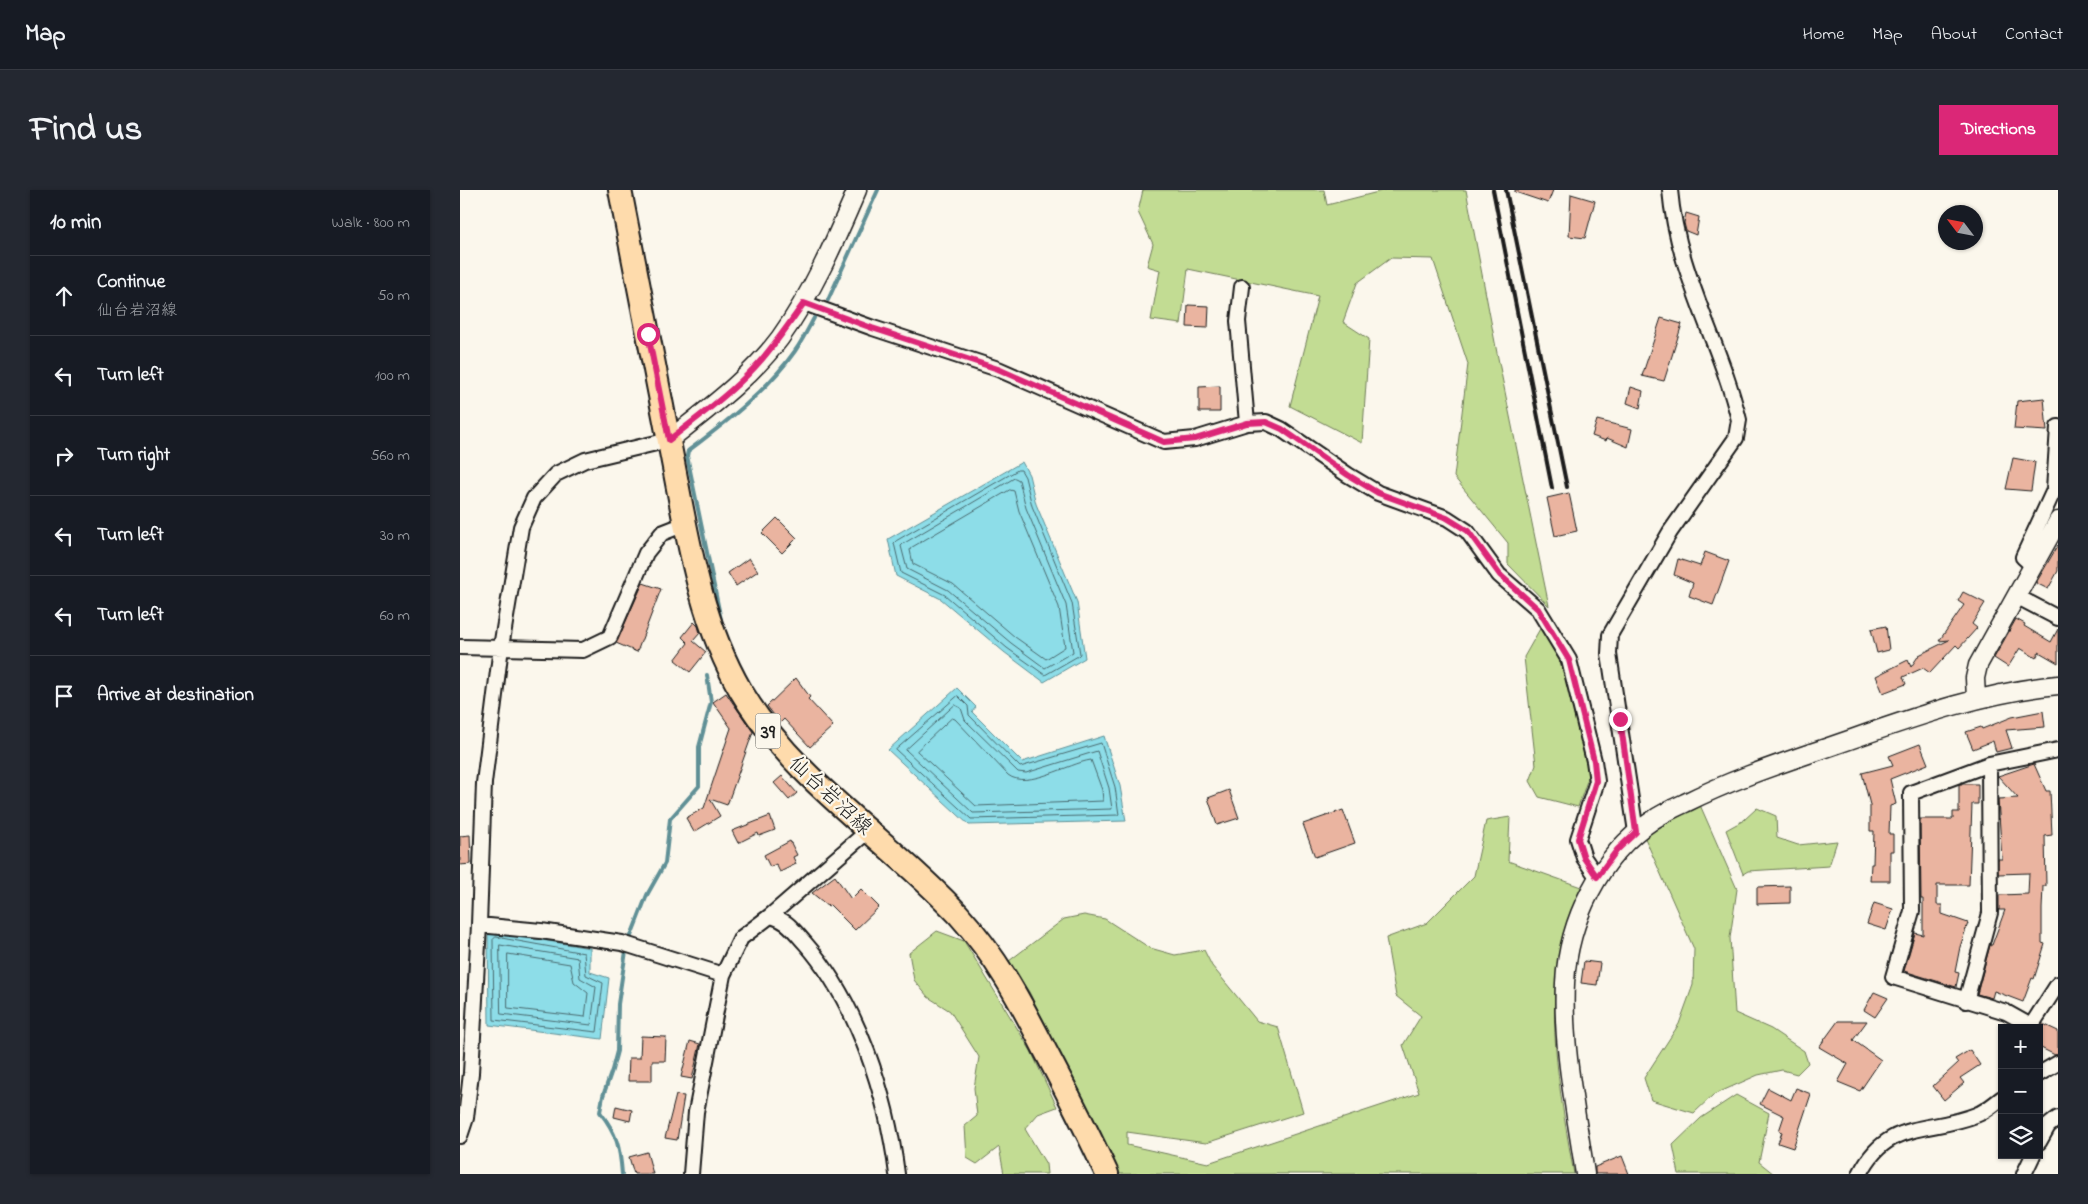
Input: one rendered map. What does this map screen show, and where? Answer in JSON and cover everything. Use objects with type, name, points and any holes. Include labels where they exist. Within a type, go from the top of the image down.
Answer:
[{"type":"main road","name":"仙台岩沼線","points":[[620,190],[685,524],[714,632],[740,688],[759,720],[788,755],[810,778],[932,888],[989,950],[1022,1005],[1107,1174]]},
{"type":"street","points":[[460,1136],[466,1118],[471,1073],[480,925],[484,783],[501,647],[520,527],[534,498],[556,474],[585,460],[669,440],[717,402],[754,368],[780,338],[804,303],[824,265],[858,190]]},
{"type":"street","points":[[1636,832],[1609,654],[1610,635],[1670,532],[1736,438],[1739,420],[1682,258],[1672,212],[1670,190]]},
{"type":"street","points":[[1242,287],[1238,322],[1247,423]]},
{"type":"street","points":[[804,303],[872,328],[998,369],[1164,442],[1195,439],[1247,423],[1266,422],[1282,429],[1348,475],[1378,493],[1447,518],[1468,531],[1500,575],[1538,609],[1569,660],[1594,761],[1596,781],[1578,839],[1584,858],[1597,877]]},
{"type":"street","points":[[2033,566],[2023,557],[2054,490],[2057,475],[2058,427]]},
{"type":"street","points":[[1976,699],[1975,678],[1978,665],[2058,522]]},
{"type":"street","points":[[460,647],[583,650],[610,637],[646,553],[662,533],[685,524]]},
{"type":"street","points":[[2016,596],[2058,618]]},
{"type":"street","points":[[1585,1174],[1568,1050],[1565,982],[1578,918],[1597,877],[1617,850],[1636,832],[1654,819],[1717,787],[1860,736],[1976,699],[2058,685]]},
{"type":"street","points":[[2058,750],[1989,764],[1911,792],[1912,911],[1892,977],[2006,1012],[2030,1026],[2058,984]]},
{"type":"street","points":[[1966,1001],[1990,913],[1989,764]]},
{"type":"street","points":[[691,1174],[696,1112],[723,975],[741,938],[770,916],[869,830]]},
{"type":"street","points":[[770,916],[783,919],[813,952],[836,987],[862,1040],[884,1105],[897,1174]]},
{"type":"street","points":[[480,925],[540,931],[622,943],[723,975]]},
{"type":"street","points":[[2043,1072],[2058,1063]]},
{"type":"street","points":[[1860,1174],[1868,1158],[1885,1141],[1906,1131],[1960,1121],[1979,1115],[1998,1101]]},
{"type":"street","points":[[2043,1135],[2048,1126],[2058,1118]]},
{"type":"street","points":[[2024,1174],[2031,1159]]},
{"type":"green space","points":[[1143,190],[1324,190],[1327,205],[1386,190],[1466,190],[1549,606],[1508,564],[1508,543],[1454,477],[1468,364],[1433,259],[1391,258],[1357,283],[1343,322],[1369,339],[1362,443],[1290,406],[1318,296],[1188,269],[1181,324],[1151,320],[1160,270],[1147,266],[1153,244],[1138,212]]},
{"type":"green space","points":[[1541,627],[1559,659],[1586,752],[1588,778],[1578,807],[1539,797],[1530,781],[1536,765],[1524,657]]},
{"type":"green space","points":[[1700,805],[1737,889],[1730,938],[1735,1013],[1771,1029],[1804,1051],[1808,1063],[1797,1074],[1782,1070],[1758,1075],[1713,1095],[1694,1113],[1651,1100],[1644,1078],[1679,1024],[1693,985],[1694,949],[1644,836]]},
{"type":"green space","points":[[1757,808],[1776,816],[1777,838],[1798,845],[1837,841],[1829,866],[1748,871],[1743,874],[1726,830],[1744,820]]},
{"type":"green space","points":[[1510,817],[1508,861],[1581,887],[1561,940],[1554,1004],[1560,1090],[1574,1174],[1120,1174],[1029,992],[1009,961],[1064,919],[1084,915],[1105,919],[1150,948],[1175,955],[1204,950],[1212,966],[1257,1021],[1278,1027],[1303,1112],[1206,1143],[1127,1132],[1127,1145],[1208,1163],[1419,1093],[1403,1045],[1421,1016],[1396,996],[1386,938],[1427,923],[1474,876],[1486,821]]},
{"type":"green space","points":[[937,931],[964,941],[1031,1051],[1057,1107],[1038,1114],[1025,1129],[1046,1164],[1047,1174],[1004,1174],[999,1147],[977,1164],[967,1158],[965,1126],[977,1116],[974,1088],[979,1057],[950,1011],[928,997],[914,980],[909,953]]},
{"type":"green space","points":[[1736,1095],[1769,1113],[1759,1162],[1774,1174],[1679,1174],[1673,1145],[1701,1118]]},
{"type":"water","points":[[1022,462],[1029,475],[1036,504],[1077,602],[1085,658],[1044,682],[1004,652],[941,599],[896,576],[888,539]]},
{"type":"water","points":[[957,688],[976,707],[972,712],[1022,762],[1104,736],[1120,786],[1126,821],[969,825],[888,750]]},
{"type":"water","points":[[488,931],[590,948],[590,972],[609,978],[602,1039],[489,1025]]},
{"type":"building","points":[[1515,190],[1553,190],[1548,203],[1515,192]]},
{"type":"building","points":[[1571,194],[1595,201],[1585,238],[1569,236]]},
{"type":"building","points":[[1686,213],[1699,217],[1696,235],[1686,231],[1684,223]]},
{"type":"building","points":[[1188,305],[1209,306],[1208,328],[1187,327]]},
{"type":"building","points":[[1661,318],[1682,324],[1664,381],[1642,376]]},
{"type":"building","points":[[1220,386],[1220,412],[1199,412],[1199,387]]},
{"type":"building","points":[[1631,387],[1643,391],[1640,408],[1627,403]]},
{"type":"building","points":[[2044,398],[2047,431],[2014,429],[2017,401]]},
{"type":"building","points":[[1597,420],[1632,429],[1628,447],[1607,438],[1606,441],[1592,436]]},
{"type":"building","points":[[2013,458],[2035,462],[2031,491],[2006,489]]},
{"type":"building","points":[[1569,493],[1577,531],[1555,536],[1547,498]]},
{"type":"building","points":[[777,518],[797,538],[782,553],[762,533]]},
{"type":"building","points":[[2058,545],[2058,571],[2048,589],[2036,583]]},
{"type":"building","points":[[1705,552],[1729,561],[1713,605],[1689,596],[1693,583],[1674,575],[1678,559],[1700,566]]},
{"type":"building","points":[[749,558],[758,571],[736,586],[728,573]]},
{"type":"building","points":[[643,583],[661,589],[637,652],[616,643]]},
{"type":"building","points":[[1963,592],[1985,603],[1972,624],[1977,628],[1959,648],[1956,645],[1930,673],[1923,668],[1903,677],[1906,684],[1883,693],[1876,676],[1908,660],[1911,667],[1919,655],[1949,640],[1939,641],[1964,605],[1958,601]]},
{"type":"building","points":[[2016,619],[2051,642],[2058,629],[2058,663],[2039,652],[2036,658],[2020,648],[2008,667],[1994,658]]},
{"type":"building","points":[[694,622],[698,626],[700,633],[693,641],[706,652],[690,672],[675,660],[688,643],[682,637]]},
{"type":"building","points":[[1886,626],[1889,650],[1877,653],[1871,629]]},
{"type":"building","points":[[796,678],[810,697],[808,699],[833,726],[810,747],[784,719],[780,723],[767,706]]},
{"type":"building","points":[[726,693],[753,732],[727,805],[710,799],[720,816],[694,832],[686,818],[704,808],[731,728],[713,702]]},
{"type":"building","points":[[2043,711],[2045,727],[2006,730],[2012,748],[1996,752],[1993,741],[1973,749],[1966,732],[1981,727],[1982,729],[2012,717]]},
{"type":"building","points":[[1920,744],[1928,764],[1890,779],[1896,804],[1890,806],[1889,834],[1893,834],[1893,851],[1890,851],[1890,881],[1870,881],[1871,864],[1873,864],[1874,831],[1870,831],[1870,805],[1862,773],[1893,765],[1889,756]]},
{"type":"building","points":[[2034,764],[2046,791],[2050,791],[2052,835],[2045,836],[2046,886],[2043,886],[2042,943],[2045,944],[2034,979],[2032,978],[2023,1002],[1994,991],[1992,998],[1977,994],[1990,945],[1992,945],[2005,910],[1999,910],[1999,895],[2028,894],[2029,873],[1998,874],[1998,859],[2002,859],[1998,799],[2018,798],[1998,776]]},
{"type":"building","points":[[782,776],[797,793],[789,800],[774,783]]},
{"type":"building","points":[[1959,784],[1978,784],[1978,804],[1972,804],[1969,885],[1937,885],[1937,905],[1942,905],[1942,914],[1968,923],[1960,947],[1955,972],[1959,973],[1956,987],[1904,971],[1915,933],[1923,935],[1920,819],[1953,819],[1953,812],[1959,812]]},
{"type":"building","points":[[1229,790],[1239,818],[1217,825],[1208,798]]},
{"type":"building","points":[[1343,810],[1355,843],[1315,857],[1303,824]]},
{"type":"building","points":[[770,816],[775,830],[759,836],[758,833],[738,843],[732,831]]},
{"type":"building","points":[[470,835],[471,864],[460,865],[460,836]]},
{"type":"building","points":[[790,841],[797,855],[793,857],[796,864],[780,872],[776,864],[770,867],[764,855]]},
{"type":"building","points":[[835,876],[851,899],[861,889],[879,907],[855,930],[830,905],[828,906],[812,893]]},
{"type":"building","points":[[1790,886],[1790,903],[1757,904],[1757,887]]},
{"type":"building","points":[[1874,903],[1893,909],[1886,930],[1867,924]]},
{"type":"building","points":[[1584,961],[1600,963],[1597,985],[1581,983]]},
{"type":"building","points":[[1874,992],[1888,998],[1875,1017],[1864,1010]]},
{"type":"building","points":[[1838,1021],[1867,1021],[1853,1040],[1881,1060],[1860,1091],[1838,1082],[1848,1064],[1819,1047]]},
{"type":"building","points":[[2043,1024],[2058,1031],[2058,1054],[2055,1055],[2043,1049]]},
{"type":"building","points":[[641,1036],[666,1037],[665,1061],[652,1061],[652,1081],[628,1081],[629,1058],[640,1058]]},
{"type":"building","points":[[690,1041],[700,1044],[692,1079],[681,1077]]},
{"type":"building","points":[[1970,1050],[1980,1065],[1960,1078],[1964,1083],[1944,1100],[1933,1086],[1958,1063],[1955,1059]]},
{"type":"building","points":[[1768,1088],[1791,1100],[1796,1088],[1811,1094],[1793,1148],[1778,1143],[1782,1132],[1779,1131],[1784,1116],[1760,1104]]},
{"type":"building","points":[[676,1095],[684,1096],[677,1140],[665,1138]]},
{"type":"building","points":[[616,1106],[632,1110],[630,1121],[614,1117]]},
{"type":"building","points":[[647,1152],[653,1174],[634,1174],[629,1157]]},
{"type":"building","points":[[1622,1156],[1629,1174],[1595,1174],[1595,1167]]},
{"type":"waterway","points":[[828,300],[878,190]]},
{"type":"waterway","points":[[721,620],[687,456],[688,451],[759,393],[784,366],[803,339],[814,318]]},
{"type":"waterway","points":[[629,941],[647,895],[665,863],[670,819],[699,786],[699,747],[711,702],[707,675]]},
{"type":"waterway","points":[[622,1174],[617,1141],[600,1112],[617,1051],[618,1004],[626,951]]},
{"type":"railway","points":[[1493,190],[1552,488]]},
{"type":"railway","points":[[1506,190],[1567,487]]},
{"type":"route","points":[[648,334],[669,440],[717,402],[754,368],[780,338],[804,303],[872,328],[998,369],[1164,442],[1195,439],[1247,423],[1266,422],[1282,429],[1348,475],[1378,493],[1447,518],[1468,531],[1500,575],[1538,609],[1569,660],[1594,761],[1596,781],[1592,799],[1578,839],[1584,858],[1597,877],[1617,850],[1636,832],[1620,719]]}]
